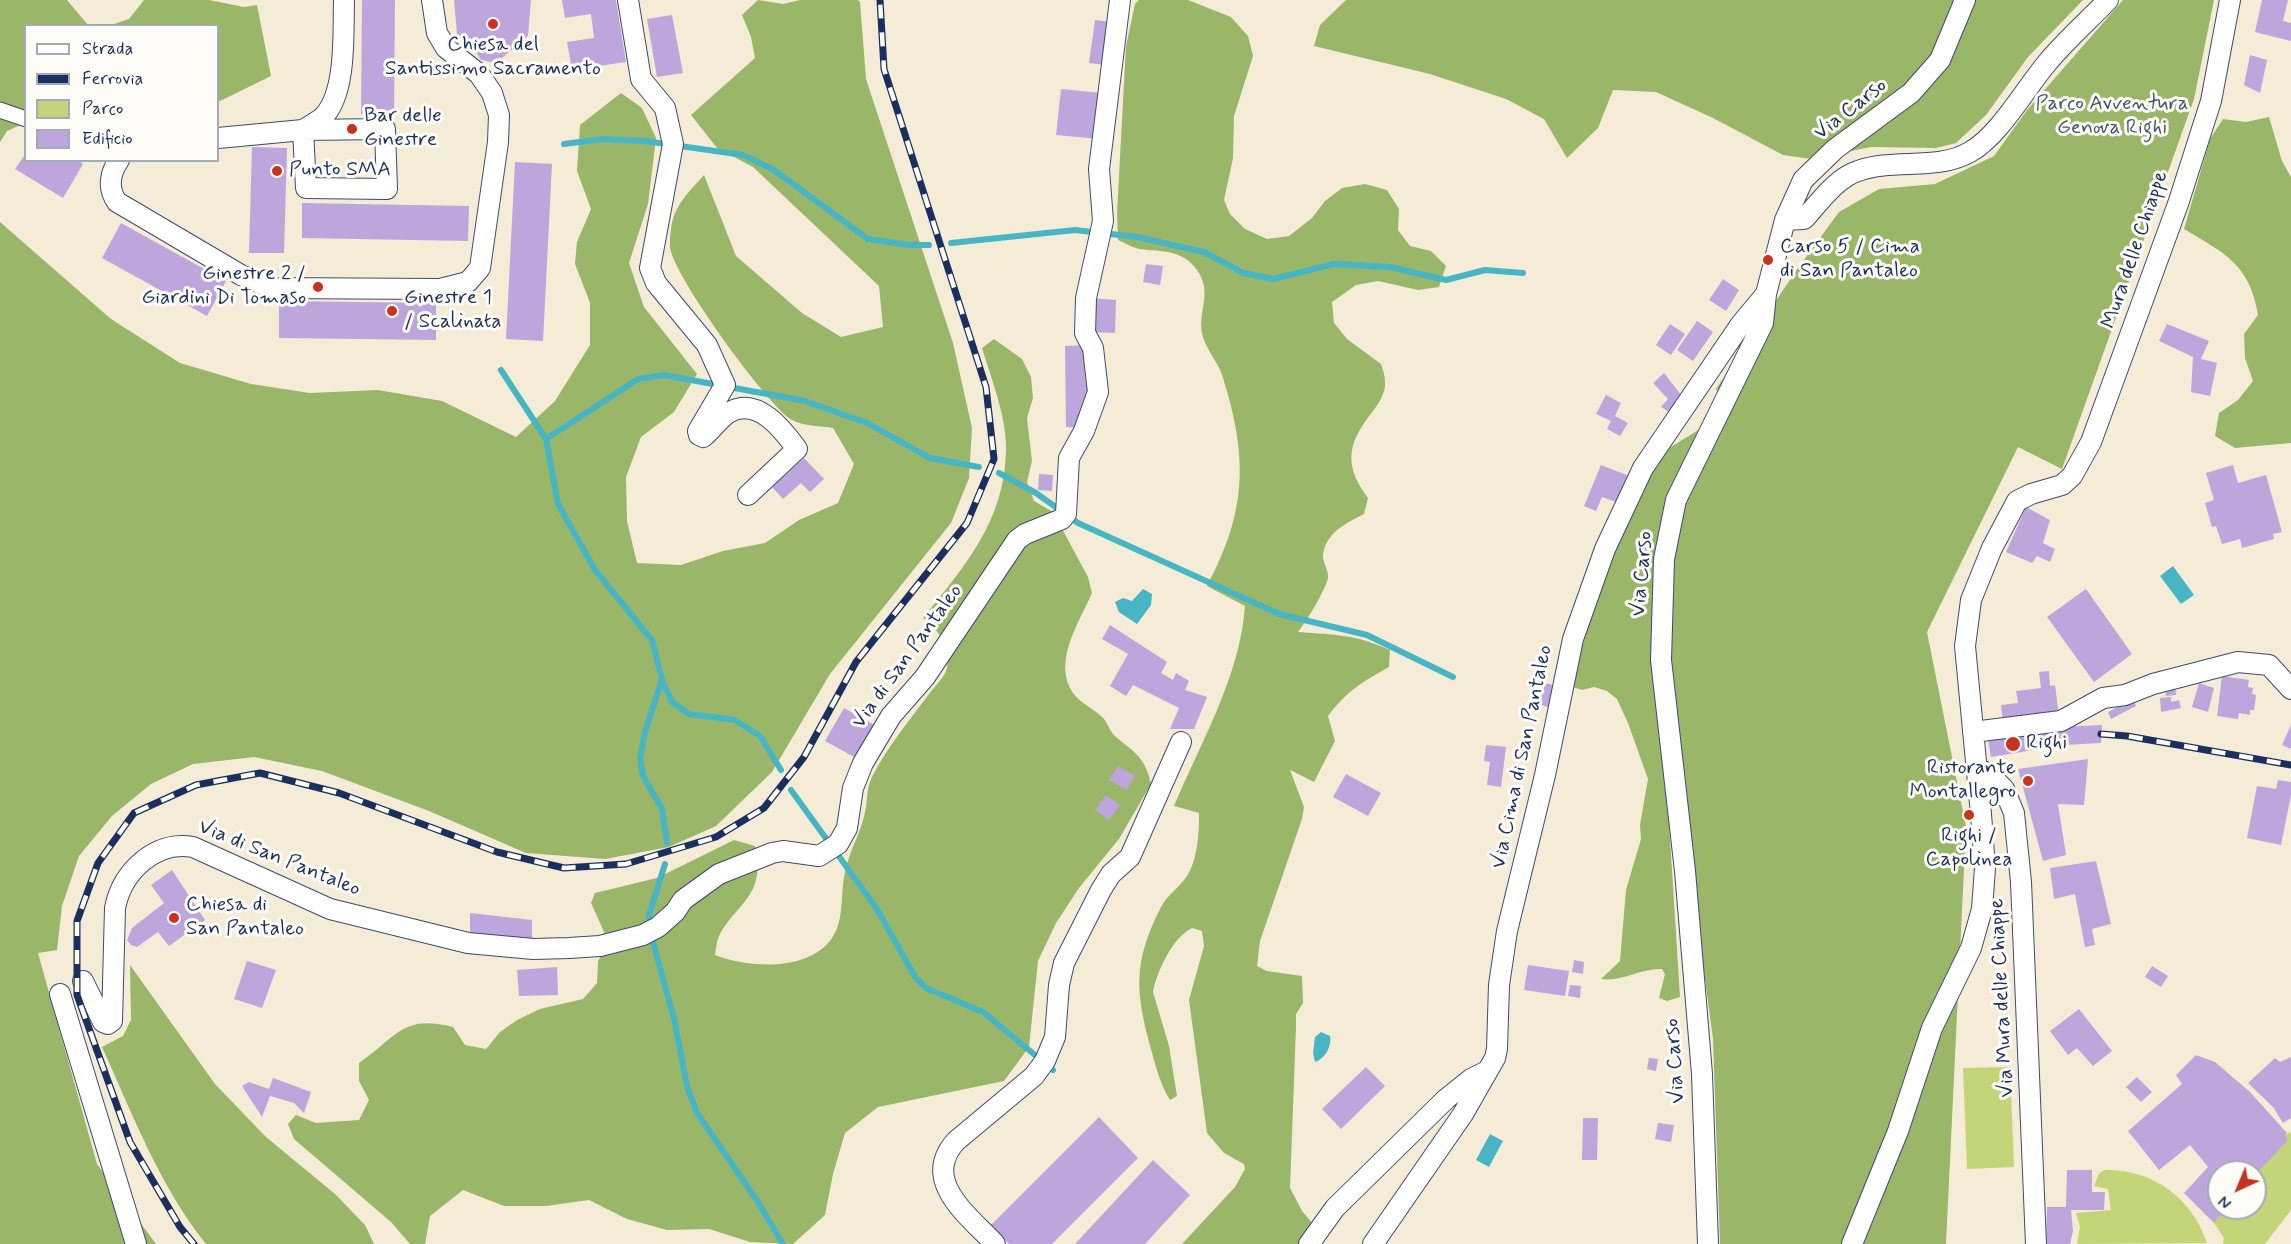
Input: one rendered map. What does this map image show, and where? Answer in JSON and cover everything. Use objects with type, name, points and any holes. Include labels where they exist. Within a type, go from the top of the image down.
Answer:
[{"type":"street","points":[[303,130],[322,117],[336,90],[343,53],[344,0]]},
{"type":"street","points":[[113,163],[111,188],[117,202],[241,275],[271,288],[440,289],[468,282],[480,268],[498,142],[499,115],[492,93],[479,74],[446,48],[437,33],[432,0]]},
{"type":"street","points":[[628,0],[641,79],[664,108],[673,144],[650,268],[656,283],[707,345],[725,385],[698,431],[699,435],[703,437],[728,413],[753,410],[777,424],[797,449],[748,495]]},
{"type":"street","name":"Via di San Pantaleo","points":[[83,981],[103,1022],[108,1024],[112,1020],[112,948],[115,908],[120,890],[134,869],[160,850],[172,845],[193,847],[330,909],[468,943],[533,949],[600,945],[643,935],[658,927],[675,912],[683,900],[719,874],[772,853],[783,851],[819,856],[838,844],[847,828],[854,788],[863,763],[891,716],[925,676],[1017,540],[1025,534],[1062,519],[1066,514],[1069,458],[1084,431],[1098,392],[1093,348],[1085,333],[1086,298],[1103,221],[1099,169],[1120,0]]},
{"type":"street","name":"Via Carso","points":[[1708,1244],[1701,1062],[1685,871],[1661,660],[1664,559],[1676,500],[1763,323],[1766,294],[1785,220],[1803,180],[1835,149],[1911,93],[1940,60],[1965,0]]},
{"type":"street","points":[[1785,220],[1804,219],[1832,188],[1856,171],[1885,165],[1946,161],[1970,153],[1998,129],[2016,101],[2047,63],[2108,0]]},
{"type":"street","name":"Mura delle Chiappe","points":[[1975,767],[1967,688],[1965,634],[1975,590],[2017,501],[2031,494],[2062,485],[2072,477],[2091,442],[2178,204],[2211,101],[2230,0]]},
{"type":"street","points":[[0,110],[24,118]]},
{"type":"street","points":[[219,138],[303,130],[385,129],[387,189],[306,188],[303,130]]},
{"type":"street","name":"Via Cima di San Pantaleo","points":[[1373,1244],[1463,1114],[1490,1070],[1497,1049],[1499,985],[1507,931],[1545,775],[1573,639],[1605,549],[1643,468],[1741,324],[1766,294]]},
{"type":"street","points":[[1973,732],[2061,722],[2103,698],[2125,695],[2153,684],[2238,662],[2269,665],[2291,689]]},
{"type":"street","points":[[995,1244],[951,1198],[944,1185],[941,1172],[943,1162],[956,1141],[1034,1076],[1045,1061],[1055,1037],[1059,985],[1064,963],[1101,890],[1111,874],[1130,857],[1180,742]]},
{"type":"street","points":[[1852,1244],[1894,1142],[1932,1028],[1971,948],[1982,909],[1985,868],[1975,767]]},
{"type":"street","name":"Via Mura delle Chiappe","points":[[1975,767],[1990,775],[2004,789],[2014,813],[2021,882],[2036,1244]]},
{"type":"street","points":[[60,994],[136,1244]]},
{"type":"street","points":[[1309,1244],[1335,1208],[1446,1099],[1471,1079],[1490,1070]]},
{"type":"green space","points":[[0,0],[67,0],[87,24],[24,24],[24,123],[7,131],[0,142]]},
{"type":"green space","points":[[144,0],[209,0],[244,7],[257,5],[271,76],[219,102],[219,24],[114,24],[129,19]]},
{"type":"green space","points":[[758,0],[783,4],[800,0],[858,0],[860,2],[866,79],[953,343],[972,428],[969,478],[951,523],[830,674],[772,772],[716,826],[669,847],[605,859],[526,853],[429,811],[322,771],[254,757],[193,764],[151,784],[112,816],[79,856],[62,906],[57,950],[38,953],[97,1164],[156,1244],[0,1244],[0,222],[111,319],[180,363],[251,384],[310,393],[378,390],[442,401],[516,437],[555,401],[590,345],[590,303],[575,264],[577,242],[591,209],[577,171],[580,125],[621,93],[642,108],[656,138],[648,204],[629,263],[644,307],[697,374],[674,412],[641,437],[626,477],[627,521],[637,563],[681,565],[723,551],[765,543],[799,520],[838,503],[854,464],[833,428],[796,422],[780,410],[744,367],[703,310],[674,260],[670,246],[672,223],[678,206],[704,175],[736,256],[802,313],[841,337],[883,327],[879,286],[753,167],[717,148],[691,115],[755,58],[751,37],[742,15]]},
{"type":"green space","points":[[1139,0],[1188,0],[1231,17],[1248,36],[1253,56],[1234,116],[1233,158],[1224,200],[1230,214],[1245,229],[1267,239],[1289,236],[1312,218],[1325,201],[1342,188],[1365,184],[1387,190],[1399,209],[1398,230],[1410,246],[1431,251],[1446,266],[1439,287],[1418,290],[1378,281],[1356,285],[1332,302],[1334,323],[1347,339],[1381,364],[1385,386],[1380,400],[1356,437],[1351,457],[1355,476],[1368,498],[1364,514],[1338,530],[1328,541],[1323,556],[1328,578],[1315,606],[1298,632],[1355,638],[1390,650],[1389,667],[1356,688],[1328,716],[1335,741],[1314,782],[1290,770],[1304,807],[1302,819],[1260,941],[1257,966],[1267,971],[1302,976],[1303,1003],[1296,1014],[1290,1188],[1302,1211],[1313,1224],[1299,1244],[1182,1244],[1235,1187],[1245,1169],[1244,1164],[1224,1153],[1207,1133],[1189,1000],[1204,946],[1202,931],[1192,928],[1178,939],[1162,965],[1153,992],[1169,1046],[1177,1096],[1170,1100],[1157,1069],[1142,1010],[1140,977],[1145,944],[1164,903],[1191,869],[1197,845],[1199,813],[1174,806],[1218,708],[1236,658],[1245,606],[1207,586],[1230,533],[1239,484],[1239,459],[1237,434],[1223,378],[1207,347],[1201,328],[1205,295],[1202,279],[1185,258],[1164,251],[1137,248],[1118,240],[1117,213],[1126,46],[1135,4]]},
{"type":"green space","points":[[1346,0],[2083,0],[2028,57],[1986,115],[1956,143],[1936,148],[1871,147],[1851,151],[1832,162],[1783,155],[1713,118],[1656,92],[1613,90],[1598,128],[1567,158],[1544,119],[1506,99],[1430,74],[1314,46],[1320,25]]},
{"type":"green space","name":"Parco Avventura Genova Righi","points":[[2123,0],[2214,0],[2194,99],[2062,469],[2018,447],[1927,632],[1966,827],[1946,1244],[1720,1244],[1713,1039],[1677,768],[1667,791],[1680,997],[1667,1001],[1659,998],[1665,974],[1662,969],[1617,979],[1601,979],[1620,961],[1626,890],[1641,839],[1640,825],[1648,779],[1617,699],[1607,691],[1594,687],[1582,690],[1570,686],[1612,550],[1641,488],[1666,450],[1700,429],[1722,399],[1716,389],[1839,212],[1879,189],[1935,184],[1994,156],[2027,110]]},
{"type":"green space","points":[[2269,117],[2282,161],[2291,177],[2291,443],[2235,448],[2215,436],[2219,413],[2238,400],[2253,381],[2245,358],[2244,334],[2258,315],[2249,283],[2242,272],[2223,253],[2184,229],[2210,139],[2223,119],[2246,122]]},
{"type":"green space","points":[[994,339],[1022,359],[1031,377],[1033,398],[1027,418],[1032,461],[1027,482],[1034,501],[1053,512],[1088,577],[1092,593],[1067,652],[1066,676],[1070,688],[1080,700],[1103,718],[1114,736],[1139,757],[1146,768],[1151,784],[1119,839],[1079,888],[1056,923],[1038,961],[1029,1047],[1004,1081],[878,1107],[845,1133],[833,1174],[825,1215],[793,1244],[750,1242],[709,1229],[667,1230],[627,1219],[589,1200],[546,1206],[504,1206],[463,1190],[430,1216],[425,1244],[410,1244],[391,1222],[294,1139],[288,1124],[296,1115],[316,1123],[359,1120],[369,1100],[359,1081],[359,1063],[401,1030],[422,1023],[453,1027],[465,1045],[486,1049],[500,1032],[517,1020],[540,1009],[583,999],[597,983],[598,961],[609,943],[591,903],[595,893],[657,878],[734,840],[755,846],[757,875],[750,894],[720,934],[715,955],[744,963],[794,962],[822,949],[832,938],[839,923],[847,864],[863,820],[870,781],[891,745],[942,678],[947,668],[945,646],[934,628],[923,618],[980,542],[998,499],[1004,476],[1006,438],[998,398],[982,348]]},
{"type":"green space","points":[[130,965],[215,1084],[266,1137],[335,1194],[365,1225],[374,1244],[206,1244],[174,1198],[161,1174],[102,1047],[123,1036],[131,1020]]},
{"type":"green space","points":[[2010,1067],[2014,1167],[1967,1169],[1963,1068]]},
{"type":"green space","points":[[2291,1132],[2291,1210],[2265,1244],[2223,1244],[2224,1238],[2214,1223],[2217,1220],[2267,1220],[2266,1160],[2285,1135]]},
{"type":"green space","points":[[2105,1170],[2139,1175],[2168,1189],[2191,1212],[2207,1243],[2077,1244],[2080,1227],[2076,1213],[2111,1210],[2108,1189],[2094,1186],[2099,1173]]},
{"type":"water","points":[[2173,566],[2194,595],[2181,604],[2160,576]]},
{"type":"water","points":[[1143,589],[1152,594],[1151,605],[1137,624],[1119,612],[1115,602],[1123,598],[1132,601]]},
{"type":"water","points":[[1321,1032],[1330,1036],[1330,1044],[1325,1055],[1315,1062],[1313,1053],[1315,1037]]},
{"type":"water","points":[[1490,1134],[1503,1141],[1489,1167],[1476,1160]]},
{"type":"building","points":[[362,0],[395,0],[394,114],[361,114]]},
{"type":"building","name":"Chiesa del Santissimo Sacramento","points":[[454,0],[531,0],[528,36],[496,63],[481,60],[473,47],[457,34]]},
{"type":"building","points":[[562,0],[616,0],[626,62],[572,70],[567,42],[594,38],[591,14],[565,18]]},
{"type":"building","points":[[2262,0],[2288,0],[2283,21],[2291,23],[2291,41],[2255,32]]},
{"type":"building","points":[[672,15],[683,73],[657,77],[647,19]]},
{"type":"building","points":[[1095,20],[1111,22],[1105,65],[1089,63]]},
{"type":"building","points":[[2250,55],[2267,60],[2260,93],[2244,85]]},
{"type":"building","points":[[1061,89],[1102,93],[1098,139],[1056,135]]},
{"type":"building","points":[[252,147],[287,148],[284,253],[249,253]]},
{"type":"building","points":[[24,156],[24,162],[80,162],[83,164],[63,198],[15,169]]},
{"type":"building","points":[[515,162],[552,164],[543,341],[506,339]]},
{"type":"building","points":[[302,203],[469,206],[468,241],[302,238]]},
{"type":"building","points":[[121,223],[226,281],[207,316],[102,258]]},
{"type":"building","points":[[1146,264],[1163,266],[1160,285],[1143,282]]},
{"type":"building","points":[[1723,279],[1739,290],[1726,311],[1709,300]]},
{"type":"building","points":[[1089,298],[1116,300],[1115,333],[1088,332]]},
{"type":"building","points":[[279,301],[436,303],[436,340],[279,338]]},
{"type":"building","points":[[1697,321],[1713,332],[1693,361],[1677,350]]},
{"type":"building","points":[[1670,324],[1685,334],[1671,355],[1656,345]]},
{"type":"building","points":[[2167,324],[2209,341],[2201,359],[2217,363],[2210,396],[2191,392],[2193,357],[2159,341]]},
{"type":"building","points":[[1087,345],[1093,390],[1079,428],[1066,427],[1065,346]]},
{"type":"building","points":[[1664,373],[1685,400],[1674,415],[1661,407],[1668,399],[1653,383]]},
{"type":"building","points":[[1606,395],[1621,403],[1615,416],[1628,423],[1620,436],[1607,429],[1611,421],[1596,414]]},
{"type":"building","points":[[804,458],[824,479],[810,492],[801,483],[783,499],[772,487]]},
{"type":"building","points":[[1601,465],[1632,477],[1621,504],[1602,497],[1596,511],[1584,506]]},
{"type":"building","points":[[2233,465],[2238,483],[2266,475],[2282,532],[2273,534],[2274,539],[2242,548],[2240,539],[2222,544],[2216,526],[2212,527],[2205,503],[2214,500],[2206,473]]},
{"type":"building","points":[[1039,474],[1053,475],[1052,491],[1038,490]]},
{"type":"building","points":[[2026,507],[2050,520],[2043,543],[2055,549],[2050,562],[2037,556],[2032,563],[2006,552]]},
{"type":"building","points":[[2086,589],[2132,654],[2094,682],[2047,617]]},
{"type":"building","points":[[1110,625],[1167,662],[1161,673],[1173,680],[1176,673],[1189,681],[1185,690],[1207,697],[1194,729],[1170,729],[1179,708],[1133,685],[1126,696],[1110,686],[1128,654],[1102,639]]},
{"type":"building","points":[[2049,671],[2050,686],[2055,685],[2059,716],[2003,723],[2001,705],[2018,703],[2016,691],[2041,688],[2039,672]]},
{"type":"building","points":[[2222,676],[2249,680],[2248,687],[2253,688],[2252,694],[2256,695],[2254,710],[2250,710],[2250,715],[2239,713],[2238,719],[2217,716]]},
{"type":"building","points":[[1545,683],[1558,686],[1553,709],[1539,704]]},
{"type":"building","points":[[2175,683],[2176,695],[2166,696],[2165,686]]},
{"type":"building","points":[[2199,683],[2214,688],[2208,712],[2192,707]]},
{"type":"building","points":[[2171,697],[2171,702],[2179,700],[2181,708],[2161,712],[2160,698]]},
{"type":"building","points":[[2133,699],[2136,706],[2111,719],[2108,712]]},
{"type":"building","points":[[844,708],[876,726],[858,759],[825,741]]},
{"type":"building","points":[[2102,725],[2101,743],[2064,745],[1991,757],[1988,739],[2061,727]]},
{"type":"building","points":[[2291,725],[2291,749],[2282,745]]},
{"type":"building","points":[[1486,745],[1506,747],[1501,787],[1487,785],[1490,762],[1484,761]]},
{"type":"building","points":[[2088,759],[2084,805],[2058,804],[2066,855],[2043,861],[2018,769]]},
{"type":"building","points":[[1118,766],[1135,776],[1127,790],[1109,780]]},
{"type":"building","points":[[1346,774],[1381,793],[1368,816],[1333,797]]},
{"type":"building","points":[[2278,780],[2291,782],[2291,795],[2281,845],[2247,838],[2257,786],[2276,789]]},
{"type":"building","points":[[1106,795],[1120,805],[1109,820],[1095,810]]},
{"type":"building","points":[[2096,861],[2111,924],[2092,929],[2095,945],[2085,947],[2075,894],[2054,899],[2050,868]]},
{"type":"building","name":"Chiesa di San Pantaleo","points":[[172,870],[205,920],[169,946],[158,932],[137,947],[131,945],[127,940],[132,928],[164,903],[151,885]]},
{"type":"building","points":[[470,913],[532,920],[532,944],[470,938]]},
{"type":"building","points":[[1574,960],[1584,962],[1583,974],[1572,972]]},
{"type":"building","points":[[247,961],[276,970],[262,1008],[234,999]]},
{"type":"building","points":[[1528,965],[1569,971],[1565,996],[1524,990]]},
{"type":"building","points":[[2152,966],[2168,976],[2161,987],[2145,977]]},
{"type":"building","points":[[557,967],[558,995],[519,996],[517,970]]},
{"type":"building","points":[[1570,985],[1581,986],[1580,998],[1568,996]]},
{"type":"building","points":[[2079,1009],[2112,1051],[2093,1066],[2077,1048],[2068,1055],[2050,1031]]},
{"type":"building","points":[[2196,1055],[2215,1062],[2250,1092],[2287,1133],[2285,1135],[2288,1140],[2267,1162],[2267,1160],[2207,1160],[2207,1166],[2190,1145],[2159,1170],[2128,1131],[2182,1084],[2176,1075]]},
{"type":"building","points":[[2291,1057],[2291,1118],[2283,1123],[2273,1107],[2248,1083],[2275,1058],[2280,1062]]},
{"type":"building","points":[[1649,1058],[1658,1059],[1656,1071],[1647,1069]]},
{"type":"building","points":[[1366,1067],[1385,1086],[1341,1129],[1322,1109]]},
{"type":"building","points":[[2137,1077],[2152,1092],[2141,1102],[2126,1087]]},
{"type":"building","points":[[273,1078],[311,1092],[304,1113],[294,1103],[270,1096],[262,1117],[242,1086],[249,1082],[269,1089]]},
{"type":"building","points":[[1099,1117],[1138,1158],[1052,1244],[1009,1244],[991,1225]]},
{"type":"building","points":[[1583,1118],[1598,1118],[1597,1160],[1582,1160]]},
{"type":"building","points":[[1658,1123],[1674,1125],[1671,1142],[1655,1139]]},
{"type":"building","points":[[1153,1160],[1190,1195],[1145,1244],[1075,1244]]},
{"type":"building","points":[[2207,1168],[2207,1216],[2184,1193]]},
{"type":"building","points":[[2067,1170],[2092,1170],[2092,1192],[2105,1192],[2104,1210],[2071,1210],[2073,1231],[2070,1244],[2046,1244],[2047,1207],[2066,1207]]},
{"type":"waterway","points":[[564,144],[603,139],[645,141],[743,155],[774,170],[868,239],[910,245],[929,245]]},
{"type":"waterway","points":[[951,243],[1075,230],[1137,237],[1204,252],[1243,273],[1273,279],[1334,264],[1390,267],[1446,280],[1485,270],[1523,273]]},
{"type":"waterway","points":[[501,370],[546,439],[558,504],[595,570],[652,640],[663,683],[672,702],[689,714],[735,720],[760,736],[781,770]]},
{"type":"waterway","points":[[546,439],[638,379],[664,375],[805,401],[867,423],[930,458],[979,467]]},
{"type":"waterway","points":[[999,473],[1036,493],[1078,523],[1279,614],[1367,635],[1453,677]]},
{"type":"waterway","points":[[662,679],[645,732],[640,758],[643,776],[662,809],[667,843]]},
{"type":"waterway","points":[[791,790],[877,909],[915,977],[926,988],[983,1012],[1053,1070]]},
{"type":"waterway","points":[[665,864],[649,915],[652,938],[674,1019],[687,1086],[697,1113],[756,1199],[783,1244]]},
{"type":"railway","points":[[194,1244],[180,1227],[130,1142],[77,995],[77,921],[98,863],[134,813],[196,785],[260,773],[339,793],[497,852],[564,868],[626,864],[716,837],[764,808],[804,757],[856,662],[967,523],[994,459],[986,387],[884,69],[880,0]]},
{"type":"railway","points":[[2101,734],[2127,736],[2291,765]]},
{"type":"place","name":"Chiesa del Santissimo Sacramento","points":[[493,24]]},
{"type":"place","name":"Bar delle Ginestre","points":[[352,129]]},
{"type":"place","name":"Punto SMA","points":[[277,171]]},
{"type":"place","name":"Carso 5 / Cima di San Pantaleo","points":[[1768,260]]},
{"type":"place","name":"Ginestre 2 / Giardini Di Tomaso","points":[[318,287]]},
{"type":"place","name":"Ginestre 1 / Scalinata","points":[[392,311]]},
{"type":"place","name":"Righi","points":[[2013,744]]},
{"type":"place","name":"Ristorante Montallegro","points":[[2028,781]]},
{"type":"place","name":"Righi / Capolinea","points":[[1969,815]]},
{"type":"place","name":"Chiesa di San Pantaleo","points":[[174,918]]}]
